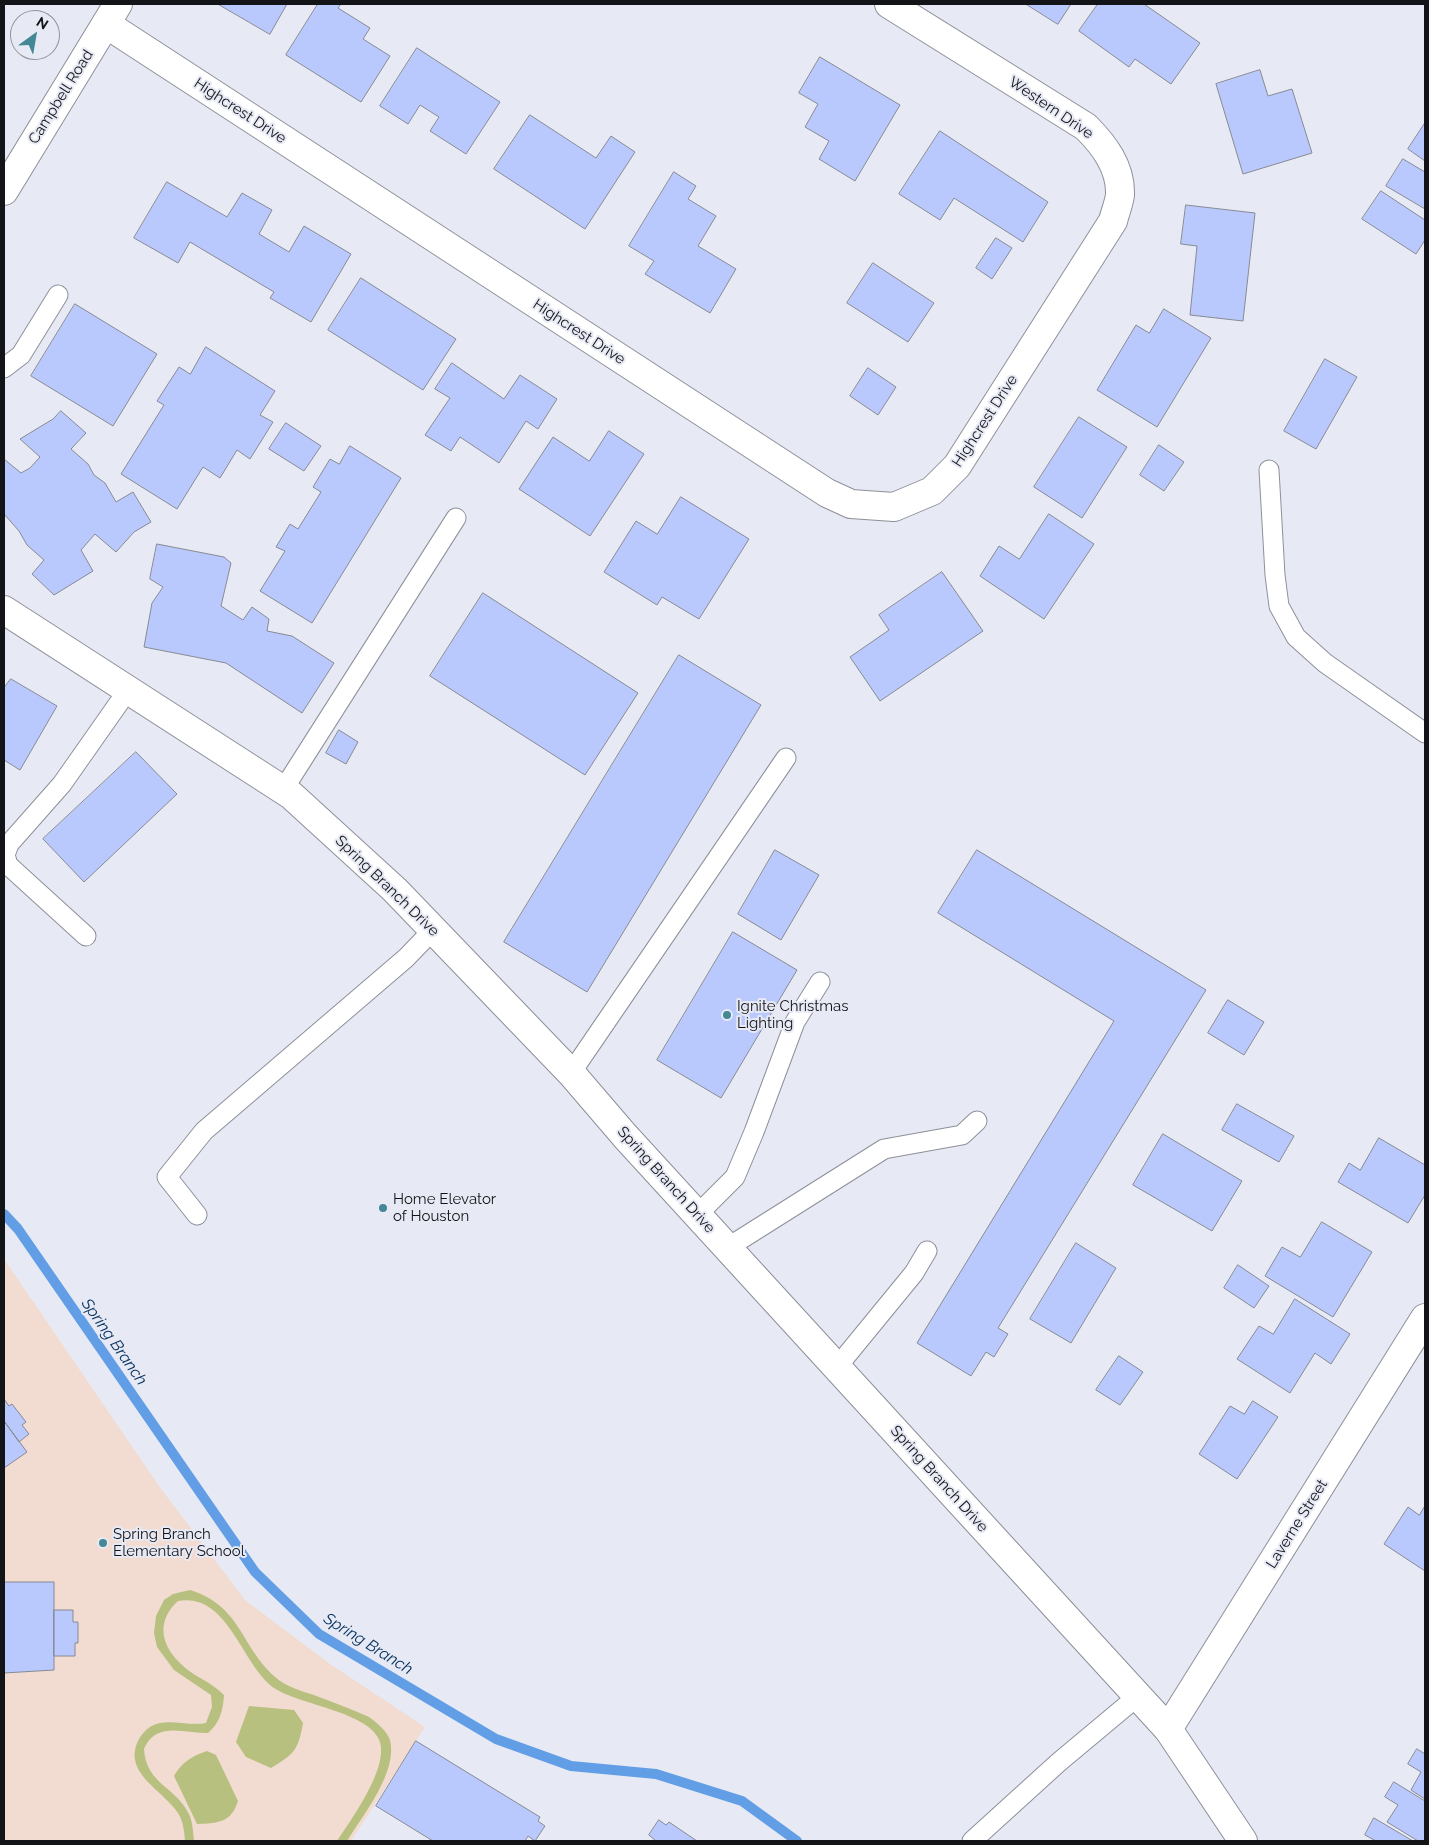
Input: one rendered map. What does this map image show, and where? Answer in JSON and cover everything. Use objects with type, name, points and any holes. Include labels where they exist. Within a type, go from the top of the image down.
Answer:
[{"type":"street","name":"Western Drive","points":[[888,4],[1086,127],[1104,145],[1118,173],[1120,195],[1113,221],[1023,363]]},
{"type":"street","name":"Highcrest Drive","points":[[112,14],[818,487],[852,504],[894,507],[932,491],[958,466],[1023,363]]},
{"type":"street","name":"Campbell Road","points":[[4,190],[112,14]]},
{"type":"street","name":"Spring Branch Drive","points":[[4,610],[283,790],[388,884],[571,1073],[727,1248],[1168,1729],[1243,1841]]},
{"type":"street","name":"Laverne Street","points":[[1168,1729],[1425,1318]]},
{"type":"lane","points":[[4,368],[21,355],[58,295]]},
{"type":"lane","points":[[1269,470],[1275,575],[1279,606],[1296,637],[1325,663],[1425,733]]},
{"type":"lane","points":[[283,790],[456,518]]},
{"type":"lane","points":[[86,936],[8,865],[5,855],[9,844],[62,784],[128,690]]},
{"type":"lane","points":[[571,1073],[786,758]]},
{"type":"lane","points":[[197,1215],[167,1177],[204,1131],[398,964],[433,930]]},
{"type":"lane","points":[[697,1215],[735,1177],[796,1022],[820,982]]},
{"type":"lane","points":[[727,1248],[884,1149],[962,1135],[977,1121]]},
{"type":"lane","points":[[837,1367],[914,1273],[927,1252]]},
{"type":"lane","points":[[972,1841],[1059,1762],[1138,1696]]},
{"type":"shaded area","name":"Spring Branch Elementary School","points":[[4,1259],[159,1486],[245,1600],[330,1664],[425,1727],[351,1841],[4,1841]]},
{"type":"green space","points":[[190,1590],[207,1597],[230,1616],[263,1664],[284,1684],[369,1717],[387,1733],[391,1752],[389,1766],[370,1806],[347,1841],[337,1841],[367,1793],[379,1766],[380,1742],[374,1732],[363,1723],[349,1716],[285,1694],[274,1688],[262,1677],[222,1618],[209,1607],[195,1601],[178,1601],[171,1608],[167,1616],[163,1632],[168,1647],[184,1667],[224,1695],[220,1716],[208,1733],[171,1730],[163,1732],[149,1740],[144,1749],[146,1761],[155,1778],[176,1797],[189,1814],[194,1841],[185,1841],[183,1824],[178,1812],[139,1770],[135,1760],[135,1750],[143,1733],[153,1725],[165,1722],[206,1723],[212,1707],[211,1695],[174,1670],[157,1647],[154,1633],[156,1616],[164,1600],[173,1594]]},
{"type":"green space","points":[[249,1706],[294,1710],[303,1723],[294,1751],[271,1768],[246,1757],[236,1742]]},
{"type":"green space","points":[[207,1751],[216,1755],[238,1801],[232,1814],[227,1818],[217,1822],[197,1824],[174,1776],[188,1760]]},
{"type":"building","points":[[218,4],[287,4],[270,34]]},
{"type":"building","points":[[318,4],[341,4],[338,8],[370,28],[363,39],[390,56],[361,102],[286,55]]},
{"type":"building","points":[[1026,4],[1071,4],[1058,24]]},
{"type":"building","points":[[1098,4],[1144,4],[1200,43],[1171,84],[1135,59],[1129,67],[1079,31]]},
{"type":"building","points":[[417,48],[500,102],[466,154],[430,131],[439,117],[420,105],[408,124],[380,106]]},
{"type":"building","points":[[820,57],[900,105],[855,181],[819,159],[829,141],[805,127],[818,104],[799,93]]},
{"type":"building","points":[[1260,70],[1268,96],[1292,89],[1312,153],[1243,174],[1216,84]]},
{"type":"building","points":[[530,115],[596,158],[611,136],[635,152],[585,229],[494,169]]},
{"type":"building","points":[[1425,123],[1425,161],[1408,149]]},
{"type":"building","points":[[940,131],[1048,202],[1023,242],[954,198],[940,220],[899,194]]},
{"type":"building","points":[[1403,159],[1425,172],[1425,209],[1386,186]]},
{"type":"building","points":[[674,172],[696,186],[688,199],[716,216],[698,246],[736,269],[710,313],[645,274],[654,261],[629,246]]},
{"type":"building","points":[[167,182],[227,217],[242,193],[272,210],[259,234],[289,252],[304,226],[351,254],[311,322],[270,298],[274,292],[190,242],[178,263],[134,238]]},
{"type":"building","points":[[1381,191],[1425,220],[1425,240],[1416,254],[1362,219]]},
{"type":"building","points":[[1186,205],[1255,213],[1243,321],[1190,315],[1197,246],[1181,244]]},
{"type":"building","points":[[996,238],[1012,248],[992,279],[976,268]]},
{"type":"building","points":[[873,263],[934,303],[908,342],[847,303]]},
{"type":"building","points":[[361,278],[456,339],[423,390],[328,330]]},
{"type":"building","points":[[75,304],[157,354],[113,426],[31,376]]},
{"type":"building","points":[[1164,309],[1211,338],[1157,427],[1097,390],[1136,325],[1149,333]]},
{"type":"building","points":[[206,347],[275,391],[260,415],[273,422],[250,459],[237,450],[220,478],[203,467],[177,509],[121,474],[164,405],[157,401],[179,367],[190,374]]},
{"type":"building","points":[[1325,359],[1357,377],[1316,449],[1284,431]]},
{"type":"building","points":[[452,363],[504,399],[520,375],[557,399],[538,429],[526,421],[499,463],[460,437],[451,451],[425,435],[450,398],[435,389]]},
{"type":"building","points":[[868,368],[896,387],[878,415],[850,396]]},
{"type":"building","points":[[61,411],[86,433],[71,449],[88,464],[94,475],[105,483],[116,502],[133,492],[151,522],[134,532],[116,552],[95,534],[81,550],[93,571],[54,595],[32,574],[44,560],[27,545],[19,531],[4,514],[4,459],[21,473],[30,468],[40,457],[20,439],[53,419]]},
{"type":"building","points":[[1079,417],[1127,447],[1082,518],[1034,487]]},
{"type":"building","points":[[286,423],[321,446],[304,471],[269,449]]},
{"type":"building","points":[[609,431],[644,454],[590,536],[519,489],[553,437],[589,461]]},
{"type":"building","points":[[1159,445],[1184,462],[1164,491],[1140,475]]},
{"type":"building","points":[[350,446],[401,478],[312,623],[260,591],[285,551],[276,547],[290,524],[298,529],[321,492],[313,487],[330,459],[339,464]]},
{"type":"building","points":[[681,497],[749,539],[699,619],[662,597],[657,605],[604,572],[636,521],[657,534]]},
{"type":"building","points":[[1049,514],[1094,544],[1044,619],[980,576],[999,546],[1019,559]]},
{"type":"building","points":[[157,544],[224,557],[231,563],[221,606],[243,620],[252,607],[269,619],[267,631],[292,636],[334,663],[302,713],[226,663],[144,647],[152,603],[163,587],[150,579]]},
{"type":"building","points":[[942,572],[983,631],[880,701],[850,657],[889,630],[879,615]]},
{"type":"building","points":[[483,593],[638,693],[585,775],[430,676]]},
{"type":"building","points":[[679,655],[761,705],[587,992],[504,942]]},
{"type":"building","points":[[11,679],[57,706],[20,770],[4,760],[4,688]]},
{"type":"building","points":[[339,730],[358,742],[346,764],[326,753]]},
{"type":"building","points":[[136,752],[177,794],[84,882],[43,839]]},
{"type":"building","points":[[775,850],[819,875],[781,940],[738,914]]},
{"type":"building","points":[[977,850],[1206,990],[998,1328],[1008,1334],[994,1357],[986,1352],[971,1376],[917,1343],[1114,1021],[938,913]]},
{"type":"building","name":"Ignite Christmas Lighting","points":[[733,932],[797,970],[721,1098],[657,1060]]},
{"type":"building","points":[[1228,1000],[1264,1022],[1244,1055],[1208,1033]]},
{"type":"building","points":[[1237,1104],[1294,1136],[1279,1162],[1222,1130]]},
{"type":"building","points":[[1163,1134],[1242,1181],[1212,1231],[1133,1185]]},
{"type":"building","points":[[1379,1138],[1425,1165],[1425,1195],[1408,1223],[1338,1182],[1349,1163],[1360,1170]]},
{"type":"building","points":[[1322,1222],[1372,1252],[1333,1317],[1265,1276],[1282,1247],[1300,1257]]},
{"type":"building","points":[[1076,1243],[1116,1268],[1071,1343],[1030,1319]]},
{"type":"building","points":[[1238,1265],[1269,1286],[1254,1308],[1224,1288]]},
{"type":"building","points":[[1295,1299],[1350,1334],[1331,1364],[1315,1353],[1290,1393],[1237,1359],[1259,1326],[1273,1334]]},
{"type":"building","points":[[1119,1356],[1143,1372],[1120,1405],[1096,1390]]},
{"type":"building","points":[[4,1399],[9,1406],[12,1404],[26,1422],[22,1425],[29,1434],[19,1442],[4,1421]]},
{"type":"building","points":[[1253,1401],[1278,1417],[1237,1479],[1199,1454],[1230,1406],[1244,1414]]},
{"type":"building","points":[[4,1421],[27,1452],[4,1468]]},
{"type":"building","points":[[1425,1506],[1425,1571],[1384,1544],[1408,1507],[1419,1515]]},
{"type":"building","points":[[4,1582],[54,1582],[54,1670],[4,1673]]},
{"type":"building","points":[[54,1610],[73,1610],[73,1622],[78,1622],[78,1643],[75,1643],[75,1656],[54,1656]]},
{"type":"building","points":[[416,1741],[540,1817],[538,1821],[545,1826],[535,1841],[528,1836],[525,1841],[433,1841],[376,1806]]},
{"type":"building","points":[[1417,1749],[1425,1754],[1425,1799],[1411,1790],[1421,1772],[1408,1764]]},
{"type":"building","points":[[1394,1782],[1425,1801],[1425,1841],[1418,1841],[1387,1822],[1398,1805],[1385,1797]]},
{"type":"building","points":[[1374,1818],[1413,1841],[1376,1841],[1365,1835]]},
{"type":"building","points":[[659,1820],[666,1825],[669,1822],[697,1841],[656,1841],[649,1835]]},
{"type":"waterway","name":"Spring Branch","points":[[4,1214],[18,1229],[255,1572],[319,1634],[496,1739],[571,1766],[656,1774],[742,1801],[797,1841]]},
{"type":"place","name":"Ignite Christmas Lighting","points":[[727,1015]]},
{"type":"place","name":"Home Elevator of Houston","points":[[383,1208]]},
{"type":"place","name":"Spring Branch Elementary School","points":[[103,1543]]}]
